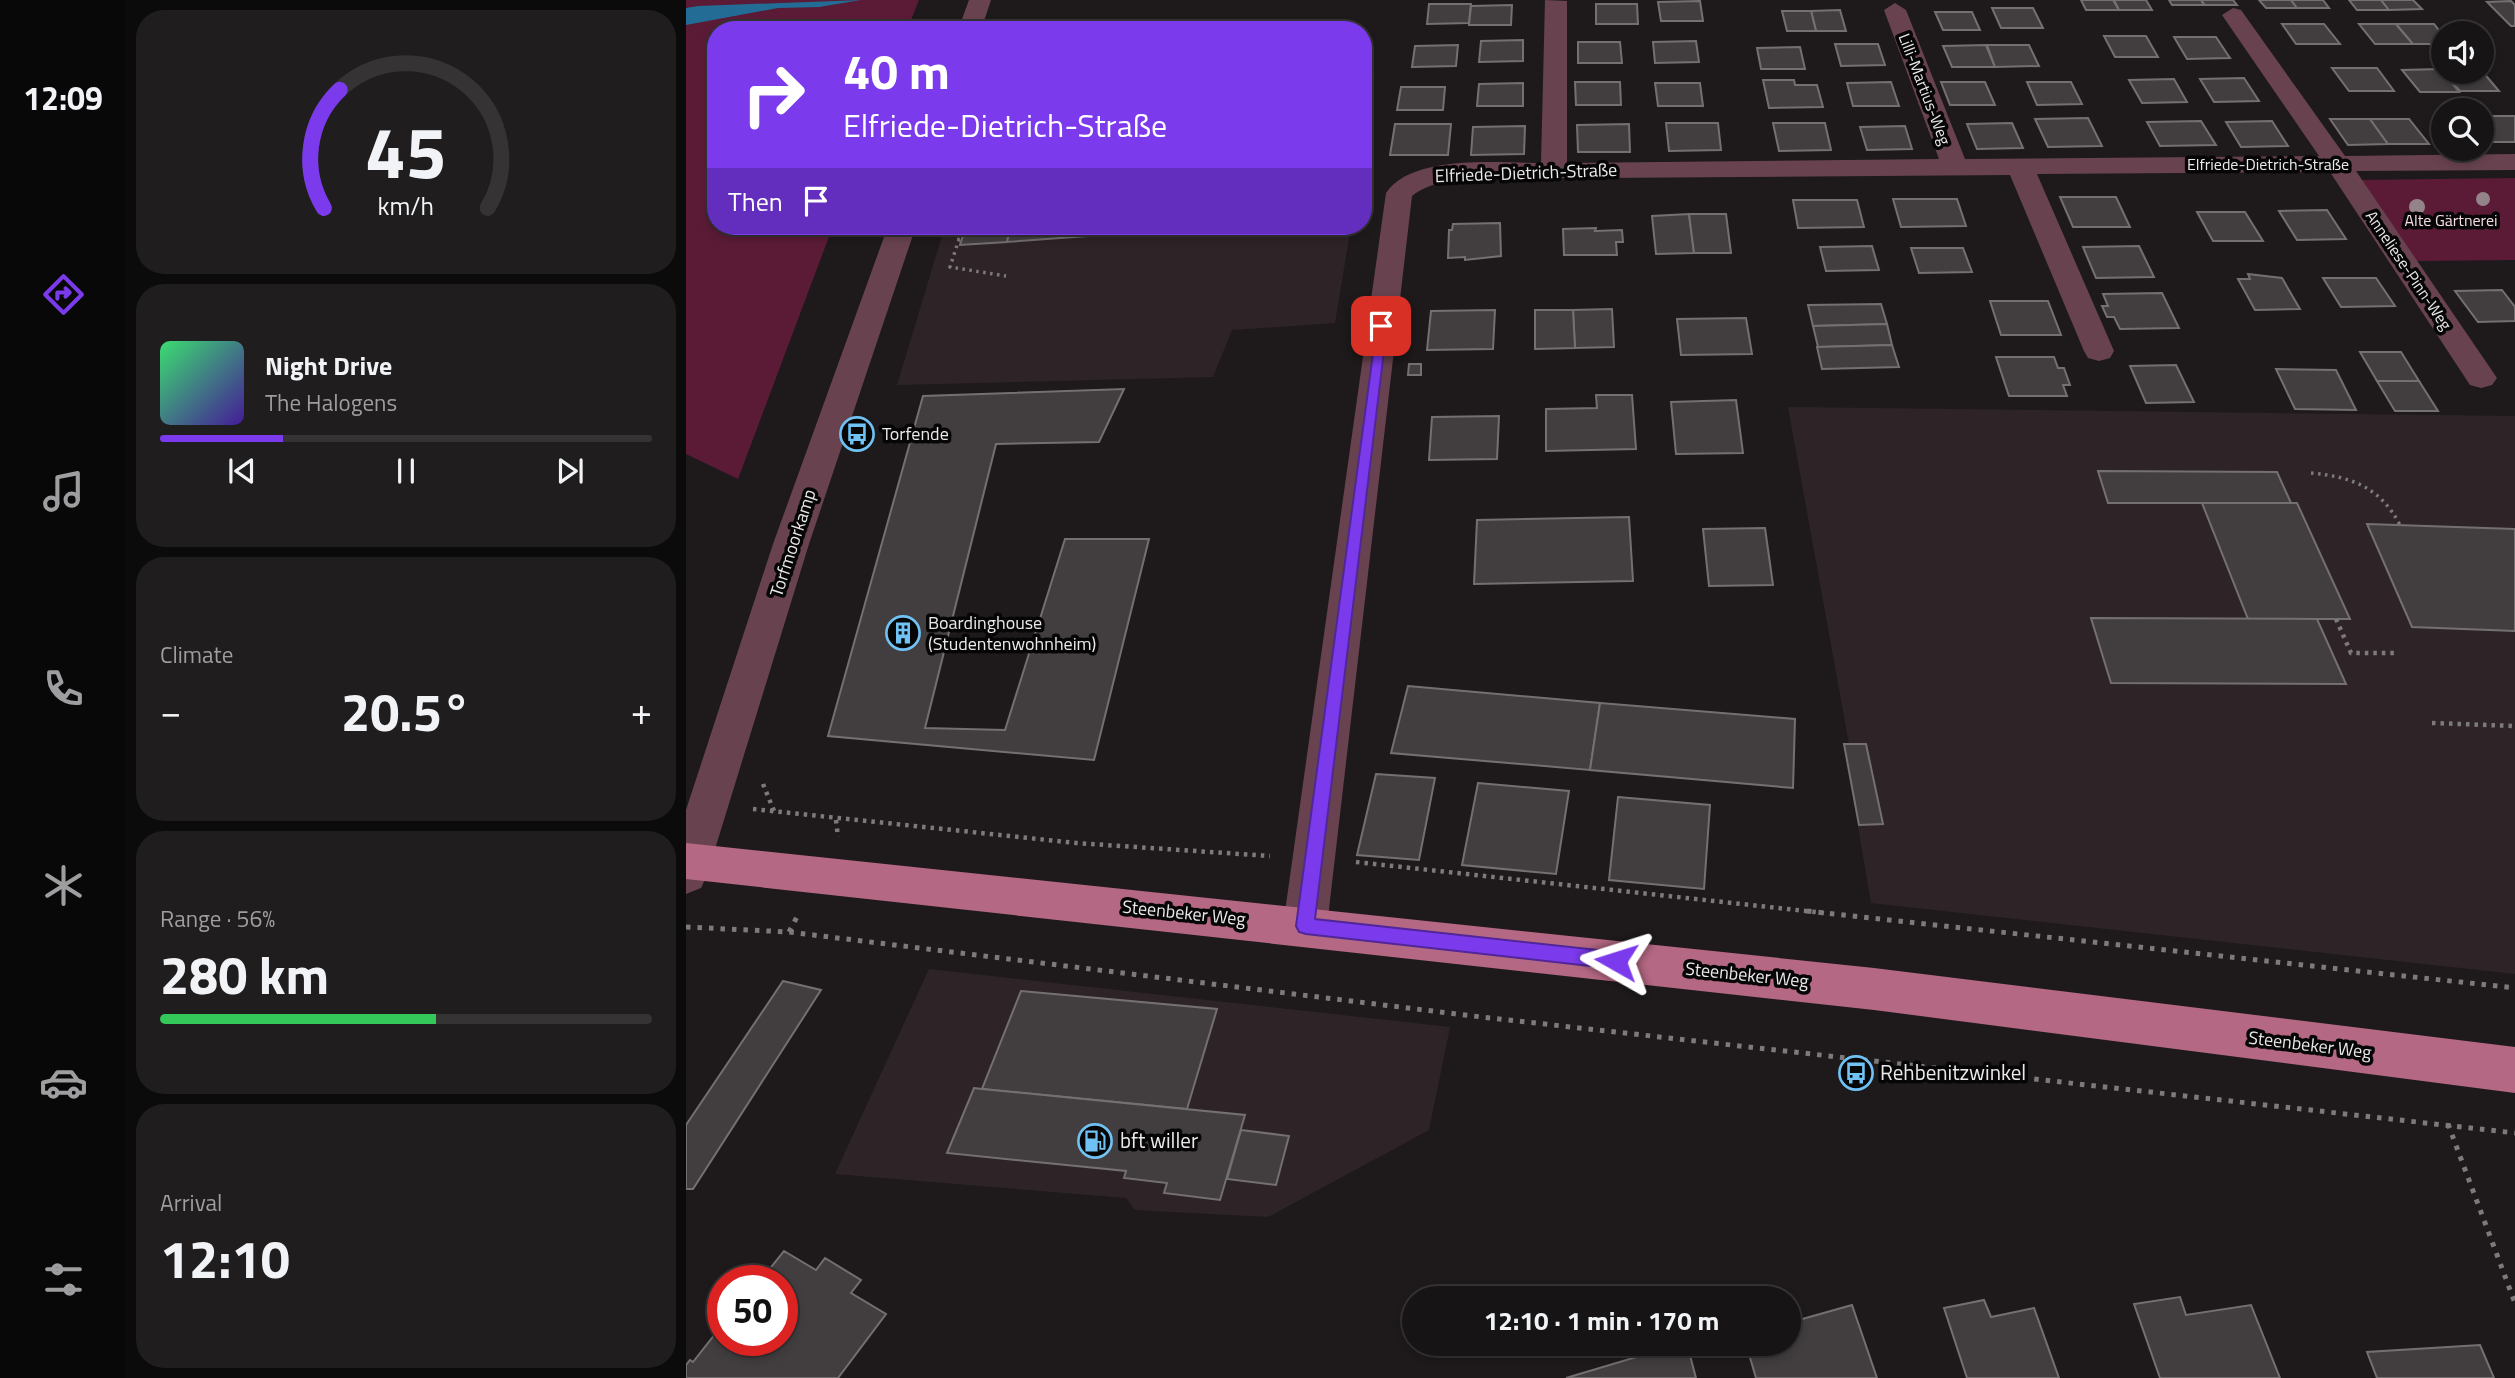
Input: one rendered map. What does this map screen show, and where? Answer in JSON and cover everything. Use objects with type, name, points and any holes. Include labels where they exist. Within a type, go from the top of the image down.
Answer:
[{"type":"main road","name":"Steenbeker Weg","points":[[687,866],[1306,926],[1874,989],[2515,1070]]},
{"type":"street","points":[[972,21],[980,0]]},
{"type":"street","points":[[1554,171],[1556,1]]},
{"type":"street","name":"Lilli-Martius-Weg","points":[[1895,10],[1955,167]]},
{"type":"street","name":"Anneliese-Pinn-Weg","points":[[2233,15],[2481,378]]},
{"type":"street","name":"Elfriede-Dietrich-Straße","points":[[1306,926],[1399,193],[1407,184],[1441,174],[1554,171],[2515,162]]},
{"type":"street","points":[[2020,166],[2099,351]]},
{"type":"street","name":"Torfmoorkamp","points":[[687,866],[791,544],[899,235]]},
{"type":"path","points":[[960,235],[950,267],[1006,276]]},
{"type":"path","points":[[2311,473],[2342,475],[2369,486],[2388,502],[2400,525]]},
{"type":"path","points":[[2336,619],[2351,653],[2398,653]]},
{"type":"path","points":[[2432,723],[2515,726]]},
{"type":"path","points":[[709,804],[836,820],[1172,851],[1316,858],[2515,988]]},
{"type":"path","points":[[686,927],[789,932],[1473,1016],[2515,1133]]},
{"type":"path","points":[[2448,1124],[2515,1303]]},
{"type":"shaded area","points":[[942,235],[1350,235],[1335,323],[1232,330],[1213,377],[897,385]]},
{"type":"shaded area","points":[[1788,407],[2515,416],[2515,974],[1871,903],[1844,744],[1849,744]]},
{"type":"shaded area","points":[[929,969],[1450,1027],[1429,1130],[1268,1217],[1135,1210],[1126,1198],[835,1174]]},
{"type":"green space","points":[[686,0],[919,0],[911,21],[707,21],[707,235],[830,235],[738,479],[686,454]]},
{"type":"green space","name":"Alte Gärtnerei","points":[[2515,178],[2515,260],[2416,261],[2359,180]]},
{"type":"water","points":[[861,0],[819,7],[778,8],[686,25],[686,8]]},
{"type":"building","points":[[2081,0],[2113,0],[2119,10],[2086,10]]},
{"type":"building","points":[[2114,0],[2146,0],[2152,10],[2119,10]]},
{"type":"building","points":[[2169,0],[2201,0],[2204,5],[2172,5]]},
{"type":"building","points":[[2201,0],[2233,0],[2237,5],[2205,5]]},
{"type":"building","points":[[2259,0],[2291,0],[2297,8],[2266,8]]},
{"type":"building","points":[[2291,0],[2323,0],[2329,8],[2297,8]]},
{"type":"building","points":[[2349,0],[2381,0],[2389,10],[2357,10]]},
{"type":"building","points":[[2381,0],[2413,0],[2422,9],[2389,10]]},
{"type":"building","points":[[1700,1],[1703,21],[1661,21],[1658,2]]},
{"type":"building","points":[[2511,1],[2515,5],[2515,26],[2511,26],[2487,2]]},
{"type":"building","points":[[1429,4],[1471,4],[1469,23],[1427,24]]},
{"type":"building","points":[[1596,4],[1637,4],[1638,24],[1596,24]]},
{"type":"building","points":[[1512,5],[1511,25],[1469,25],[1471,6]]},
{"type":"building","points":[[1992,8],[2033,8],[2043,28],[2001,28]]},
{"type":"building","points":[[1840,10],[1846,31],[1816,31],[1811,11]]},
{"type":"building","points":[[1782,11],[1811,11],[1816,31],[1787,31]]},
{"type":"building","points":[[1935,12],[1972,12],[1980,30],[1943,30]]},
{"type":"building","points":[[2282,24],[2324,24],[2340,44],[2296,44]]},
{"type":"building","points":[[2359,24],[2396,24],[2413,44],[2375,44]]},
{"type":"building","points":[[2396,24],[2431,24],[2431,44],[2413,44]]},
{"type":"building","points":[[2104,36],[2146,36],[2158,57],[2115,57]]},
{"type":"building","points":[[2174,37],[2216,37],[2230,58],[2187,59]]},
{"type":"building","points":[[1523,40],[1523,61],[1479,62],[1481,41]]},
{"type":"building","points":[[1696,41],[1699,62],[1655,63],[1653,42]]},
{"type":"building","points":[[1578,42],[1620,42],[1622,63],[1578,63]]},
{"type":"building","points":[[1835,44],[1878,44],[1885,65],[1841,66]]},
{"type":"building","points":[[1458,45],[1456,66],[1412,67],[1415,46]]},
{"type":"building","points":[[1986,45],[1995,67],[1952,67],[1943,46]]},
{"type":"building","points":[[1987,45],[2029,45],[2039,66],[1995,67]]},
{"type":"building","points":[[1800,47],[1805,69],[1761,69],[1757,48]]},
{"type":"building","points":[[2332,68],[2377,68],[2394,91],[2349,91]]},
{"type":"building","points":[[2431,69],[2431,84],[2453,84],[2459,92],[2420,92],[2402,70]]},
{"type":"building","points":[[2244,78],[2259,101],[2214,102],[2200,79]]},
{"type":"building","points":[[2174,79],[2187,102],[2142,103],[2129,80]]},
{"type":"building","points":[[1763,80],[1794,80],[1795,85],[1817,85],[1823,107],[1769,108]]},
{"type":"building","points":[[1575,82],[1620,82],[1621,105],[1576,105]]},
{"type":"building","points":[[1891,82],[1899,106],[1853,106],[1847,83]]},
{"type":"building","points":[[1941,82],[1985,82],[1995,105],[1950,105]]},
{"type":"building","points":[[2027,82],[2071,82],[2082,104],[2037,105]]},
{"type":"building","points":[[1523,83],[1523,106],[1477,106],[1479,84]]},
{"type":"building","points":[[1655,83],[1700,83],[1703,106],[1658,106]]},
{"type":"building","points":[[2454,84],[2493,84],[2499,91],[2460,91]]},
{"type":"building","points":[[1401,87],[1445,87],[1443,110],[1397,110]]},
{"type":"building","points":[[2494,116],[2515,116],[2515,142],[2494,142]]},
{"type":"building","points":[[2088,118],[2102,146],[2048,147],[2035,119]]},
{"type":"building","points":[[2330,119],[2370,119],[2388,144],[2348,145]]},
{"type":"building","points":[[2370,119],[2409,119],[2429,144],[2388,144]]},
{"type":"building","points":[[2201,121],[2216,145],[2160,146],[2147,122]]},
{"type":"building","points":[[2272,121],[2288,146],[2241,147],[2226,122]]},
{"type":"building","points":[[1666,123],[1718,123],[1721,150],[1669,151]]},
{"type":"building","points":[[1773,123],[1825,123],[1831,150],[1779,151]]},
{"type":"building","points":[[2012,123],[2023,148],[1977,149],[1967,124]]},
{"type":"building","points":[[1395,124],[1451,124],[1448,155],[1390,155]]},
{"type":"building","points":[[1629,124],[1630,152],[1578,152],[1577,125]]},
{"type":"building","points":[[1525,126],[1524,154],[1471,155],[1473,127]]},
{"type":"building","points":[[1905,126],[1912,149],[1867,150],[1860,127]]},
{"type":"building","points":[[2060,197],[2116,197],[2130,227],[2073,227]]},
{"type":"building","points":[[1893,199],[1957,199],[1966,226],[1901,227]]},
{"type":"building","points":[[1793,200],[1857,200],[1864,227],[1798,228]]},
{"type":"building","points":[[2327,210],[2346,239],[2297,240],[2279,211]]},
{"type":"building","points":[[2197,212],[2245,212],[2263,241],[2213,241]]},
{"type":"building","points":[[1689,214],[1694,253],[1656,254],[1652,216]]},
{"type":"building","points":[[1689,214],[1726,214],[1731,253],[1694,253]]},
{"type":"building","points":[[1500,223],[1501,256],[1465,260],[1465,257],[1448,258],[1449,230],[1452,230],[1453,224]]},
{"type":"building","points":[[1596,228],[1595,231],[1622,230],[1623,242],[1616,242],[1617,255],[1564,255],[1563,229]]},
{"type":"building","points":[[963,235],[1009,235],[1007,242],[960,245]]},
{"type":"building","points":[[1009,235],[1101,235],[1007,242]]},
{"type":"building","points":[[1872,246],[1879,270],[1826,271],[1820,247]]},
{"type":"building","points":[[2139,246],[2154,277],[2096,278],[2083,247]]},
{"type":"building","points":[[1911,248],[1963,248],[1972,272],[1919,273]]},
{"type":"building","points":[[2248,274],[2282,278],[2300,309],[2255,310],[2238,279],[2250,279]]},
{"type":"building","points":[[2323,278],[2376,278],[2395,306],[2341,307]]},
{"type":"building","points":[[2502,290],[2515,307],[2515,321],[2478,322],[2455,291]]},
{"type":"building","points":[[2162,293],[2179,328],[2120,329],[2114,317],[2107,317],[2102,306],[2108,306],[2103,294]]},
{"type":"building","points":[[1990,301],[2048,301],[2061,335],[2001,335]]},
{"type":"building","points":[[1881,304],[1887,324],[1813,326],[1808,305]]},
{"type":"building","points":[[1612,309],[1614,347],[1575,348],[1573,310]]},
{"type":"building","points":[[1495,310],[1493,349],[1427,350],[1431,311]]},
{"type":"building","points":[[1535,310],[1573,310],[1575,348],[1535,349]]},
{"type":"building","points":[[1746,318],[1752,354],[1681,355],[1677,319]]},
{"type":"building","points":[[1887,324],[1892,345],[1818,347],[1813,326]]},
{"type":"building","points":[[1892,345],[1899,367],[1822,369],[1817,347]]},
{"type":"building","points":[[2360,352],[2401,352],[2419,381],[2377,381]]},
{"type":"building","points":[[1996,357],[2054,357],[2058,368],[2064,368],[2070,385],[2063,385],[2067,396],[2009,396]]},
{"type":"building","points":[[1409,364],[1421,364],[1421,375],[1408,375]]},
{"type":"building","points":[[2176,365],[2194,402],[2146,403],[2130,366]]},
{"type":"building","points":[[2276,369],[2336,370],[2356,410],[2295,409]]},
{"type":"building","points":[[2377,381],[2419,381],[2438,411],[2395,411]]},
{"type":"building","name":"Boardinghouse (Studentenwohnheim)","points":[[1124,389],[1099,442],[996,444],[925,728],[1005,730],[1065,539],[1149,539],[1094,760],[828,736],[923,396]]},
{"type":"building","points":[[1596,395],[1632,395],[1636,449],[1546,451],[1546,409],[1597,408]]},
{"type":"building","points":[[1736,400],[1743,453],[1676,454],[1671,402]]},
{"type":"building","points":[[1499,416],[1497,459],[1429,460],[1432,417]]},
{"type":"building","points":[[2098,471],[2277,472],[2291,503],[2108,503]]},
{"type":"building","points":[[2202,503],[2297,503],[2350,619],[2248,619]]},
{"type":"building","points":[[1629,517],[1633,581],[1474,584],[1477,520]]},
{"type":"building","points":[[2367,524],[2515,529],[2515,631],[2412,627]]},
{"type":"building","points":[[1765,528],[1773,585],[1709,586],[1703,529]]},
{"type":"building","points":[[2091,618],[2317,619],[2346,684],[2111,683]]},
{"type":"building","points":[[1408,686],[1600,703],[1590,770],[1391,753]]},
{"type":"building","points":[[1600,703],[1795,719],[1793,788],[1590,770]]},
{"type":"building","points":[[1844,744],[1866,744],[1883,824],[1859,825]]},
{"type":"building","points":[[1376,774],[1435,778],[1419,860],[1357,855]]},
{"type":"building","points":[[1478,783],[1569,791],[1556,874],[1462,865]]},
{"type":"building","points":[[1618,797],[1710,805],[1704,889],[1609,880]]},
{"type":"building","points":[[783,981],[821,990],[693,1189],[686,1189],[686,1125]]},
{"type":"building","points":[[1021,991],[1217,1009],[1187,1109],[982,1089]]},
{"type":"building","name":"bft willer","points":[[974,1088],[1245,1115],[1220,1200],[1164,1193],[1167,1183],[1124,1178],[1126,1171],[947,1153]]},
{"type":"building","points":[[1241,1130],[1289,1136],[1276,1185],[1227,1179]]},
{"type":"building","points":[[784,1251],[816,1270],[825,1258],[861,1280],[851,1293],[886,1314],[838,1378],[686,1378],[686,1365],[690,1360],[693,1362],[707,1344],[707,1356],[798,1356],[798,1265],[773,1265]]},
{"type":"building","points":[[2180,1297],[2186,1315],[2251,1305],[2280,1378],[2160,1378],[2134,1304]]},
{"type":"building","points":[[1984,1300],[1991,1317],[2034,1308],[2059,1378],[1967,1378],[1944,1308]]},
{"type":"building","points":[[1852,1305],[1877,1378],[1756,1378],[1750,1356],[1801,1356],[1801,1319]]},
{"type":"building","points":[[2480,1345],[2494,1378],[2377,1378],[2367,1352]]},
{"type":"building","points":[[1640,1356],[1690,1356],[1696,1378],[1566,1378]]},
{"type":"place","name":"Torfende","points":[[857,434]]},
{"type":"place","name":"Boardinghouse (Studentenwohnheim)","points":[[903,633]]},
{"type":"place","name":"Rehbenitzwinkel","points":[[1856,1073]]},
{"type":"place","name":"bft willer","points":[[1095,1141]]},
{"type":"route","points":[[1381,326],[1306,926],[1616,961]]}]
